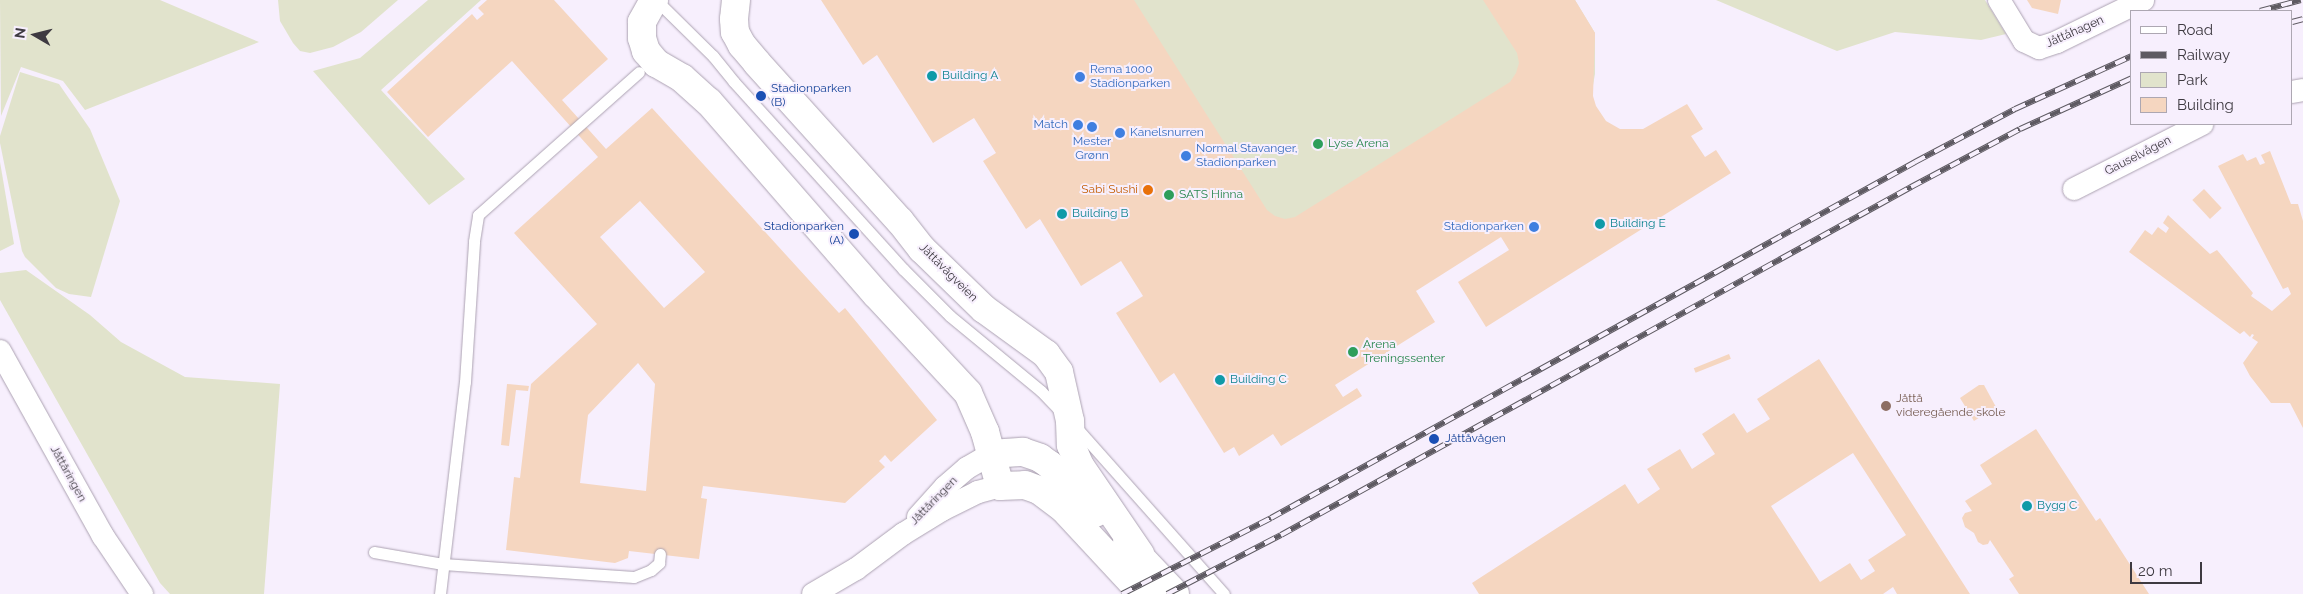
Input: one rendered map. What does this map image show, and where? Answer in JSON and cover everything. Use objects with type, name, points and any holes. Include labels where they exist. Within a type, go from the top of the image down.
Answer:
[{"type":"street","points":[[655,0],[642,22],[642,38],[646,51],[656,63],[682,78],[709,102],[876,294],[968,393],[985,432],[1000,486],[1025,485],[1038,490],[1057,504],[1143,594]]},
{"type":"street","name":"Jåttåvågveien","points":[[736,0],[734,19],[736,32],[742,45],[900,221],[922,249],[984,308],[1046,354],[1059,372],[1070,421],[1071,445],[1080,466],[1140,554]]},
{"type":"street","name":"Jåttåhagen","points":[[1999,0],[2024,41],[2039,48],[2056,42],[2143,0]]},
{"type":"street","name":"Gauselvågen","points":[[2074,189],[2200,125]]},
{"type":"street","name":"Jåttåringen","points":[[0,351],[103,536],[142,594]]},
{"type":"street","name":"Jåttåvågveien","points":[[991,454],[1023,452],[1040,458],[1140,554],[1175,594]]},
{"type":"street","name":"Jåttåringen","points":[[903,534],[945,487],[966,468],[991,454]]},
{"type":"street","name":"Jåttåringen","points":[[813,594],[856,569],[903,534],[971,495],[1000,486]]},
{"type":"lane","points":[[655,0],[713,56],[734,82],[910,275],[950,316],[1041,392],[1070,421],[1224,594]]},
{"type":"lane","points":[[440,594],[465,382],[474,241],[478,215],[639,72]]},
{"type":"lane","points":[[374,552],[443,564],[634,577],[651,570],[659,563],[660,554]]},
{"type":"green space","points":[[0,0],[160,0],[259,42],[85,110],[63,81],[21,67],[1,116]]},
{"type":"green space","points":[[278,0],[398,0],[361,32],[333,47],[310,53],[300,51],[293,43],[280,21]]},
{"type":"green space","points":[[428,0],[481,0],[381,90],[465,179],[429,205],[313,71],[360,58]]},
{"type":"green space","name":"Lyse Arena","points":[[998,0],[1575,0],[1595,33],[1595,74],[1593,85],[1340,281]]},
{"type":"green space","points":[[1716,0],[1985,0],[2006,34],[1981,40],[1895,32],[1837,51]]},
{"type":"green space","points":[[20,72],[59,84],[90,129],[120,201],[91,297],[69,294],[56,288],[25,257],[22,251],[0,143],[0,136]]},
{"type":"green space","points":[[0,162],[14,244],[0,251]]},
{"type":"green space","points":[[26,270],[90,315],[121,342],[185,377],[280,384],[264,594],[170,594],[160,583],[0,300],[0,273]]},
{"type":"building","points":[[487,0],[554,0],[608,59],[562,100],[606,149],[652,108],[839,313],[845,308],[937,420],[891,462],[885,455],[879,461],[885,467],[845,503],[703,486],[701,498],[707,499],[699,559],[629,551],[628,558],[615,563],[506,550],[514,477],[520,478],[531,384],[597,324],[514,233],[598,157],[512,61],[428,137],[387,92],[472,14],[477,20],[484,14],[478,8]],"holes":[[[640,201],[705,272],[664,308],[600,237]],[[638,363],[655,384],[646,491],[580,483],[588,415]]]},
{"type":"building","points":[[821,0],[1134,0],[1267,210],[1275,216],[1285,219],[1295,217],[1510,82],[1516,73],[1519,63],[1517,53],[1483,0],[1575,0],[1595,33],[1593,96],[1596,106],[1606,121],[1620,129],[1643,129],[1687,104],[1703,129],[1691,136],[1705,157],[1716,150],[1731,173],[1486,327],[1458,282],[1509,250],[1501,237],[1416,291],[1435,322],[1335,385],[1343,397],[1357,388],[1362,396],[1281,446],[1273,434],[1239,456],[1234,447],[1224,453],[1174,373],[1160,383],[1116,313],[1143,296],[1121,261],[1081,286],[1040,219],[1026,229],[983,161],[996,153],[974,118],[933,143],[877,55],[863,65]]},
{"type":"building","points":[[2027,0],[2061,0],[2058,14],[2032,8]]},
{"type":"building","points":[[2270,151],[2291,204],[2298,204],[2303,221],[2303,428],[2290,403],[2271,403],[2250,376],[2243,363],[2258,342],[2252,338],[2254,335],[2252,334],[2250,337],[2244,331],[2240,334],[2129,252],[2145,230],[2152,235],[2158,227],[2166,233],[2169,228],[2163,223],[2168,215],[2210,254],[2217,250],[2253,293],[2251,296],[2272,311],[2291,294],[2288,287],[2283,289],[2218,166],[2243,154],[2247,161],[2256,157],[2260,165],[2265,163],[2261,155]]},
{"type":"building","points":[[2204,189],[2222,208],[2210,219],[2192,200]]},
{"type":"building","points":[[1729,354],[1731,359],[1696,373],[1694,368]]},
{"type":"building","points":[[1819,359],[1970,594],[1897,594],[1893,587],[1883,594],[1479,594],[1472,583],[1625,484],[1638,504],[1660,489],[1647,469],[1680,449],[1692,469],[1715,454],[1702,434],[1734,413],[1747,433],[1770,419],[1757,399]],"holes":[[[1853,453],[1906,535],[1868,560],[1875,571],[1861,580],[1850,563],[1820,582],[1771,506]]]},
{"type":"building","points":[[507,384],[529,386],[528,391],[516,390],[509,446],[501,445]]},
{"type":"building","points":[[1979,385],[1984,385],[1996,407],[1974,421],[1960,398]]},
{"type":"building","name":"Bygg C","points":[[2036,429],[2096,521],[2100,518],[2149,594],[2019,594],[2009,579],[2014,576],[1990,540],[1988,544],[1983,545],[1978,542],[1974,533],[1965,527],[1962,518],[1965,513],[1972,511],[1965,501],[1992,484],[1980,465]]},
{"type":"railway","points":[[2264,10],[2301,0]]},
{"type":"railway","points":[[2293,22],[2303,19]]},
{"type":"railway","points":[[1122,594],[1271,518],[1915,162],[2015,109],[2130,57]]},
{"type":"railway","points":[[1167,594],[1281,535],[1911,187],[2020,129],[2130,79]]},
{"type":"place","name":"Building A","points":[[932,76]]},
{"type":"place","name":"Rema 1000 Stadionparken","points":[[1080,77]]},
{"type":"place","name":"Stadionparken (B)","points":[[761,96]]},
{"type":"place","name":"Match","points":[[1078,125]]},
{"type":"place","name":"Mester Grønn","points":[[1092,127]]},
{"type":"place","name":"Kanelsnurren","points":[[1120,133]]},
{"type":"place","name":"Lyse Arena","points":[[1318,144]]},
{"type":"place","name":"Normal Stavanger, Stadionparken","points":[[1186,156]]},
{"type":"place","name":"Sabi Sushi","points":[[1148,190]]},
{"type":"place","name":"SATS Hinna","points":[[1169,195]]},
{"type":"place","name":"Building B","points":[[1062,214]]},
{"type":"place","name":"Building E","points":[[1600,224]]},
{"type":"place","name":"Stadionparken","points":[[1534,227]]},
{"type":"place","name":"Stadionparken (A)","points":[[854,234]]},
{"type":"place","name":"Arena Treningssenter","points":[[1353,352]]},
{"type":"place","name":"Building C","points":[[1220,380]]},
{"type":"place","name":"Jåttå videregående skole","points":[[1886,406]]},
{"type":"place","name":"Jåttåvågen","points":[[1434,439]]},
{"type":"place","name":"Bygg C","points":[[2027,506]]}]
